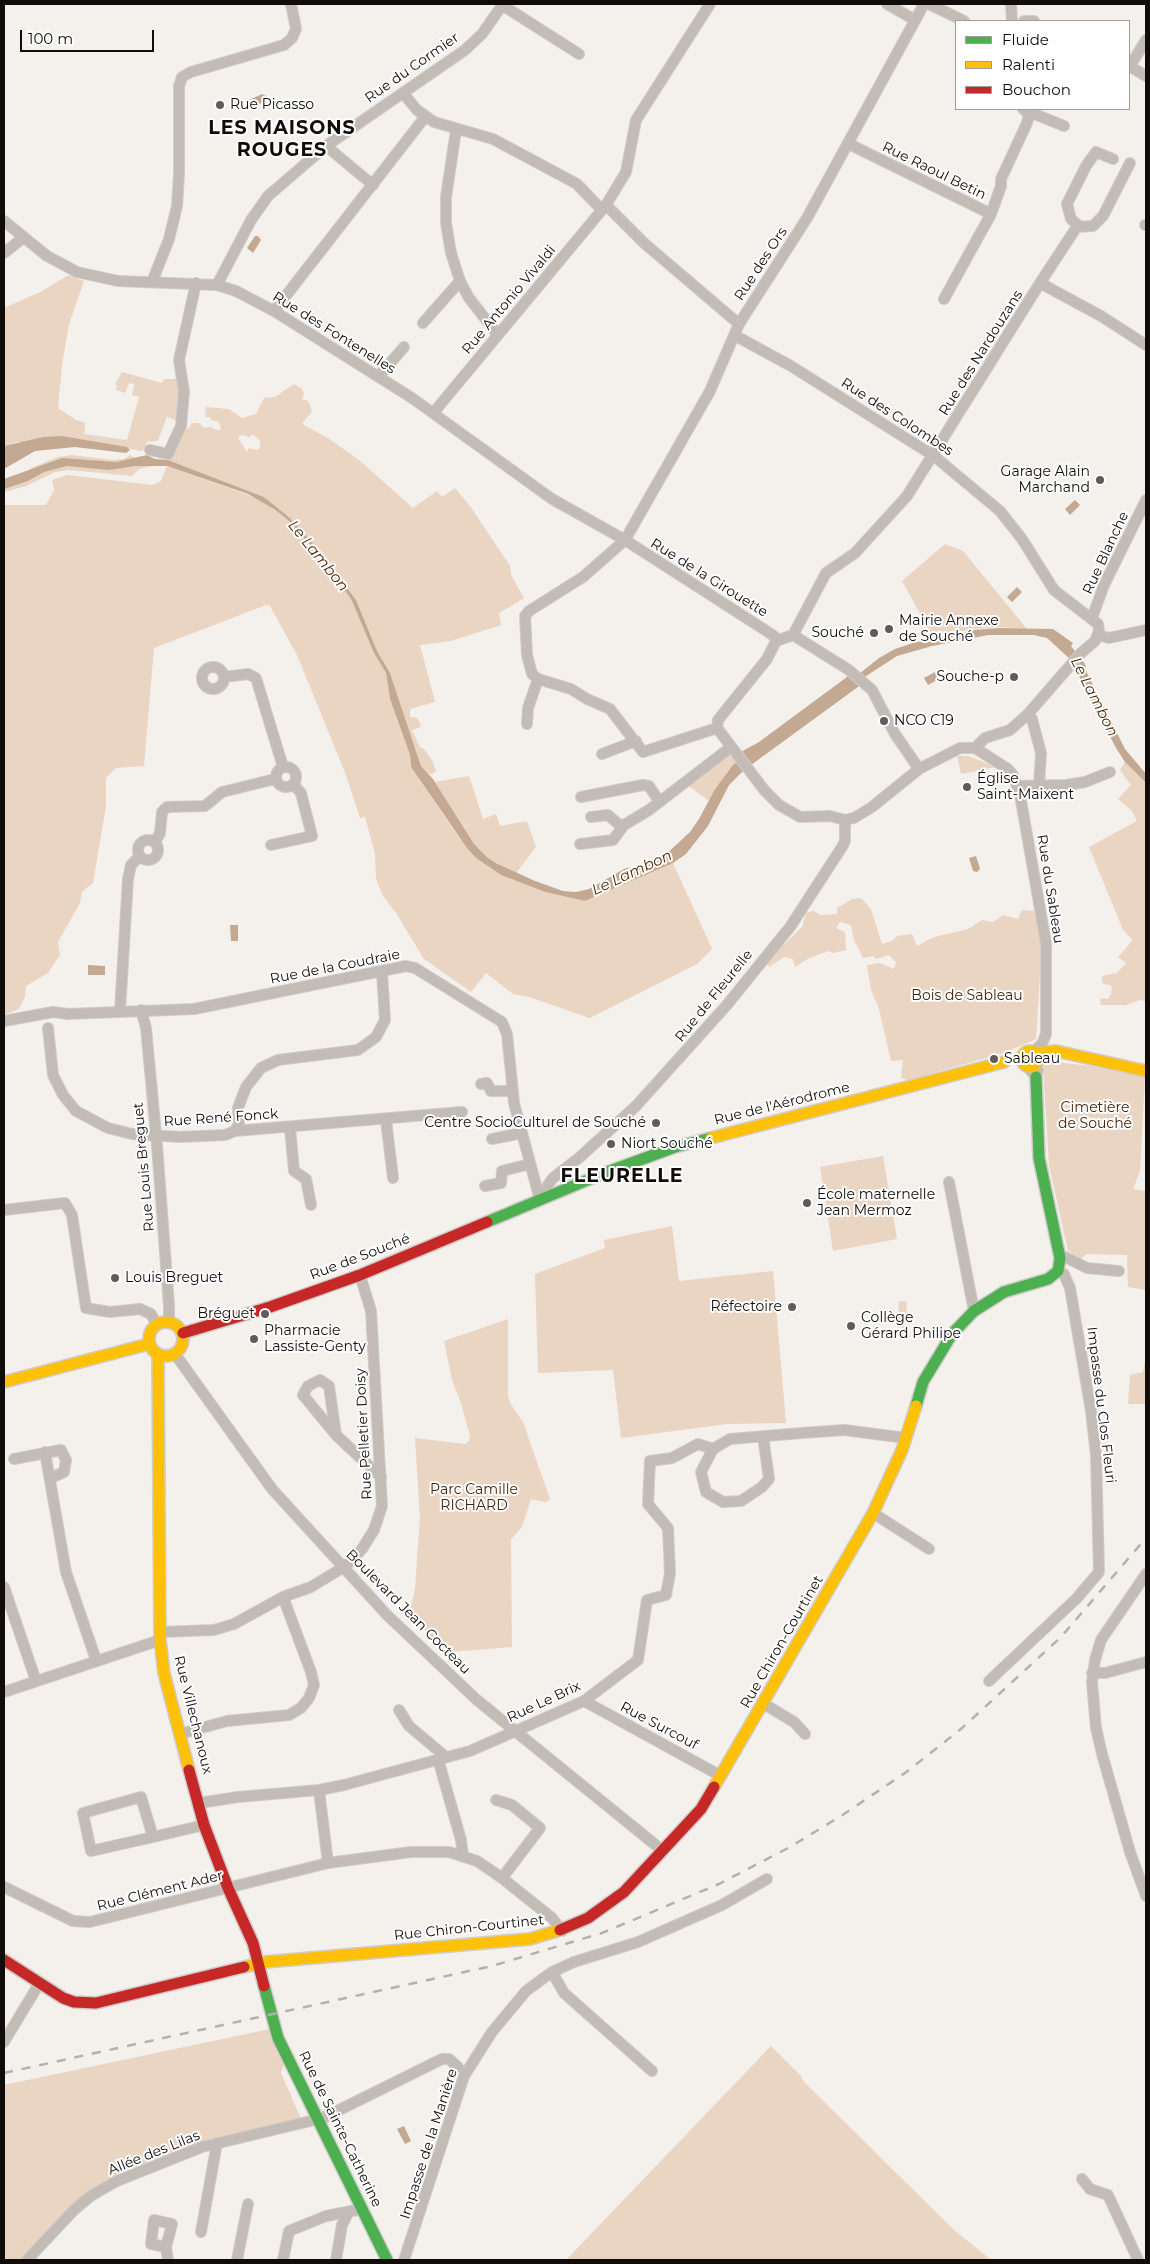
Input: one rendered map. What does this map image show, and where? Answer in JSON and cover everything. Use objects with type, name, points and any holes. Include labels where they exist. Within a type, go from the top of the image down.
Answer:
[{"type":"street","points":[[152,282],[169,239],[177,206],[179,86],[182,77],[191,72],[284,45],[292,38],[296,29],[291,4]]},
{"type":"street","name":"Rue Antonio Vivaldi","points":[[434,412],[604,208],[626,172],[636,120],[710,4]]},
{"type":"street","points":[[887,4],[915,20]]},
{"type":"street","name":"Rue des Ors","points":[[538,679],[532,674],[527,655],[525,616],[529,611],[583,577],[625,540],[710,391],[739,324],[807,218],[924,4]]},
{"type":"street","points":[[928,4],[962,20]]},
{"type":"street","points":[[1012,4],[1012,20]]},
{"type":"street","points":[[502,5],[579,54]]},
{"type":"street","name":"Rue du Cormier","points":[[217,285],[251,220],[268,196],[326,146],[465,50],[482,34],[502,5]]},
{"type":"street","points":[[1130,64],[1146,40]]},
{"type":"street","points":[[1130,67],[1146,76]]},
{"type":"street","points":[[403,93],[426,117],[456,130],[493,139],[576,184],[739,324]]},
{"type":"street","name":"Rue Raoul Betin","points":[[849,144],[991,214],[1001,186],[1001,179],[1027,123],[1026,111],[1064,126]]},
{"type":"street","points":[[274,311],[426,117]]},
{"type":"street","points":[[456,130],[446,197],[446,223],[450,254],[460,281],[469,298],[498,335]]},
{"type":"street","points":[[326,146],[373,185]]},
{"type":"street","points":[[1113,158],[1096,152],[1086,166],[1067,204],[1071,219],[1078,225],[1076,227],[1093,226],[1103,216],[1130,163]]},
{"type":"street","points":[[944,299],[947,286],[991,214]]},
{"type":"street","name":"Rue des Fontenelles","points":[[4,221],[47,256],[77,272],[105,280],[196,283],[217,285],[236,291],[274,311],[379,376],[434,412],[552,499],[625,540]]},
{"type":"street","name":"Rue des Nardouzans","points":[[792,635],[826,573],[862,546],[907,496],[934,456],[972,390],[1076,227]]},
{"type":"street","points":[[4,252],[24,237]]},
{"type":"street","points":[[423,323],[460,281]]},
{"type":"street","points":[[150,450],[168,454],[183,420],[184,392],[179,360],[196,283]]},
{"type":"street","name":"Rue des Nardouzans","points":[[1040,283],[1101,316],[1146,345]]},
{"type":"street","name":"Rue des Colombes","points":[[734,335],[791,366],[934,456],[1000,511],[1022,538],[1054,590],[1092,618]]},
{"type":"street","points":[[379,376],[404,346]]},
{"type":"street","name":"Rue Blanche","points":[[1092,618],[1104,585],[1146,500]]},
{"type":"street","name":"Rue de la Girouette","points":[[625,540],[774,636],[776,642]]},
{"type":"street","points":[[716,728],[771,798],[794,814],[808,818],[830,816],[846,820],[854,818],[872,807],[919,769],[960,748],[975,748],[985,738],[1010,730],[1028,714],[1081,652],[1095,641],[1100,628],[1092,618]]},
{"type":"street","points":[[1098,635],[1109,638],[1146,630]]},
{"type":"street","points":[[716,728],[718,720],[766,659],[776,642],[792,635],[819,649],[865,683],[879,700],[895,734],[919,769]]},
{"type":"street","points":[[224,677],[248,674],[256,678],[282,767]]},
{"type":"street","points":[[527,724],[528,708],[538,679],[571,689],[586,699],[610,709],[643,752],[716,728]]},
{"type":"street","points":[[1028,714],[1032,719],[1041,753],[1039,785]]},
{"type":"street","points":[[602,754],[636,741]]},
{"type":"street","name":"Rue du Sableau","points":[[975,748],[1008,769],[1018,786],[1046,943],[1046,1034],[1042,1044],[1030,1059]]},
{"type":"street","points":[[580,844],[613,840],[622,827],[734,751]]},
{"type":"street","points":[[282,767],[289,767],[294,771],[296,778],[293,784],[288,787],[282,786],[276,779],[276,773],[282,767]]},
{"type":"street","points":[[1018,786],[1052,786],[1085,782],[1110,772]]},
{"type":"street","points":[[155,842],[160,833],[162,812],[167,807],[205,806],[222,792],[276,779]]},
{"type":"street","points":[[271,845],[312,836],[301,793],[293,784]]},
{"type":"street","points":[[581,796],[644,785],[649,786],[659,801]]},
{"type":"street","points":[[591,817],[608,815],[622,827]]},
{"type":"street","name":"Rue de Fleurelle","points":[[542,1199],[553,1178],[569,1167],[636,1106],[674,1067],[790,927],[842,847],[845,841],[846,820]]},
{"type":"street","points":[[149,839],[155,842],[159,850],[154,858],[145,860],[137,850],[142,841],[149,839]]},
{"type":"street","points":[[120,1011],[128,879],[131,865],[140,856]]},
{"type":"street","name":"Rue de la Coudraie","points":[[4,1021],[53,1012],[68,1014],[194,1009],[406,966],[415,968],[502,1022],[507,1034],[513,1091],[522,1132],[542,1199]]},
{"type":"street","points":[[235,1131],[239,1124],[238,1108],[246,1087],[260,1068],[278,1060],[358,1050],[376,1037],[386,1020],[382,972]]},
{"type":"street","name":"Rue Louis Breguet","points":[[141,1010],[146,1028],[169,1306],[163,1323]]},
{"type":"street","points":[[28,1016],[35,1018],[48,1028],[54,1020],[68,1014]]},
{"type":"street","name":"Rue René Fonck","points":[[48,1028],[53,1075],[63,1095],[76,1111],[108,1128],[132,1134],[155,1136],[225,1135],[235,1131],[386,1120],[462,1112]]},
{"type":"street","name":"Rue de l'Aérodrome","points":[[542,1199],[675,1147],[1004,1062],[1050,1056],[1083,1058],[1146,1071]]},
{"type":"street","points":[[1030,1059],[1036,1077],[1039,1158],[1060,1258],[1058,1271]]},
{"type":"street","points":[[481,1084],[487,1083],[491,1091],[513,1091]]},
{"type":"street","points":[[386,1120],[393,1178]]},
{"type":"street","points":[[290,1128],[294,1171],[306,1179],[311,1205]]},
{"type":"street","points":[[492,1139],[522,1132]]},
{"type":"street","points":[[485,1186],[501,1183],[502,1171],[530,1164]]},
{"type":"street","points":[[564,1189],[564,1181],[569,1167]]},
{"type":"street","points":[[949,1182],[974,1311]]},
{"type":"street","name":"Rue de Souché","points":[[182,1333],[270,1306],[360,1275],[542,1199]]},
{"type":"street","points":[[4,1210],[65,1203],[72,1215],[86,1308],[103,1311],[140,1309],[163,1323],[178,1327],[182,1333],[183,1343],[175,1354],[158,1355],[149,1344],[149,1334],[163,1323]]},
{"type":"street","points":[[1060,1258],[1065,1257],[1087,1268],[1119,1271]]},
{"type":"street","name":"Rue Chiron-Courtinet","points":[[4,1960],[37,1982],[74,2002],[96,2004],[260,1964],[530,1939],[562,1931],[602,1910],[624,1892],[696,1816],[721,1776],[873,1513],[893,1472],[906,1438],[923,1382],[952,1334],[974,1311],[1004,1292],[1048,1279],[1058,1271]]},
{"type":"street","name":"Impasse du Clos Fleuri","points":[[989,1681],[1077,1598],[1099,1572],[1097,1480],[1091,1411],[1070,1288],[1064,1274],[1058,1271]]},
{"type":"street","name":"Rue Pelletier Doisy","points":[[4,1692],[160,1636],[214,1630],[234,1624],[283,1597],[311,1587],[343,1568],[362,1549],[374,1530],[382,1506],[370,1311],[360,1275]]},
{"type":"street","points":[[4,1382],[149,1344]]},
{"type":"street","name":"Boulevard Jean Cocteau","points":[[175,1354],[272,1489],[343,1568],[425,1652],[477,1700],[663,1851]]},
{"type":"street","name":"Rue Villechanoux","points":[[158,1355],[160,1636],[164,1673],[204,1825],[228,1888],[247,1926],[260,1964],[270,2010]]},
{"type":"street","points":[[336,1435],[329,1386],[320,1380],[308,1386],[303,1395],[336,1435],[381,1477]]},
{"type":"street","points":[[763,1436],[768,1479],[762,1487],[741,1501],[723,1502],[706,1492],[701,1472],[713,1449],[730,1439],[763,1436],[844,1430],[906,1438]]},
{"type":"street","name":"Rue Le Brix","points":[[199,1803],[238,1797],[320,1790],[470,1751],[584,1701],[638,1660],[647,1600],[666,1595],[670,1573],[668,1528],[648,1504],[650,1461],[672,1458],[698,1444],[713,1449]]},
{"type":"street","points":[[14,1459],[61,1450],[66,1460],[64,1472],[50,1478]]},
{"type":"street","points":[[45,1452],[66,1572],[96,1660]]},
{"type":"street","points":[[873,1513],[929,1549]]},
{"type":"street","points":[[1146,1574],[1101,1640],[1092,1673],[1093,1704],[1102,1754],[1120,1820],[1146,1896]]},
{"type":"street","points":[[4,1587],[36,1681]]},
{"type":"street","points":[[180,1734],[227,1721],[289,1715],[302,1708],[309,1698],[314,1685],[283,1597]]},
{"type":"street","points":[[1092,1673],[1105,1673],[1146,1662]]},
{"type":"street","name":"Rue Surcouf","points":[[584,1701],[721,1776]]},
{"type":"street","points":[[764,1704],[794,1722],[805,1734]]},
{"type":"street","points":[[399,1710],[409,1726],[442,1758],[463,1856]]},
{"type":"street","points":[[320,1790],[328,1863]]},
{"type":"street","points":[[153,1837],[141,1798],[83,1813],[91,1851],[153,1837],[204,1825]]},
{"type":"street","points":[[496,1800],[512,1805],[540,1828],[502,1878]]},
{"type":"street","name":"Rue Clément Ader","points":[[4,1887],[73,1921],[90,1922],[328,1863],[411,1852],[449,1852],[477,1861],[502,1878],[552,1918],[562,1931]]},
{"type":"street","name":"Impasse de la Manière","points":[[404,2260],[464,2076],[492,2032],[526,1991],[552,1972],[574,1962],[638,1942],[722,1905],[767,1879]]},
{"type":"street","points":[[4,1967],[17,1975],[37,1982],[4,2042]]},
{"type":"street","points":[[552,1972],[564,1993],[652,2071]]},
{"type":"street","name":"Rue de Sainte-Catherine","points":[[270,2010],[278,2038],[387,2260]]},
{"type":"street","name":"Allée des Lilas","points":[[32,2258],[75,2209],[92,2195],[150,2166],[217,2143],[318,2120],[442,2059],[449,2060],[458,2066]]},
{"type":"street","points":[[201,2232],[217,2143]]},
{"type":"street","points":[[1082,2179],[1090,2189],[1108,2195],[1138,2260]]},
{"type":"street","points":[[237,2260],[248,2204]]},
{"type":"street","points":[[283,2260],[289,2231],[326,2216],[362,2209]]},
{"type":"street","points":[[336,2260],[342,2225],[348,2213]]},
{"type":"street","points":[[166,2247],[168,2260]]},
{"type":"green space","points":[[69,275],[84,281],[69,324],[62,365],[58,408],[76,420],[85,423],[84,434],[127,440],[139,397],[132,395],[134,384],[129,383],[125,393],[116,390],[117,386],[115,384],[122,372],[162,383],[164,379],[177,379],[180,397],[178,421],[167,417],[158,441],[146,442],[147,449],[140,451],[100,443],[17,442],[4,446],[4,308],[40,292]]},
{"type":"green space","points":[[294,384],[302,389],[304,393],[302,399],[308,401],[312,411],[302,424],[328,438],[359,460],[413,508],[437,491],[442,497],[455,488],[470,506],[510,566],[511,575],[524,598],[499,613],[501,625],[451,641],[420,645],[435,702],[410,709],[410,717],[417,718],[420,723],[421,727],[412,730],[420,747],[424,749],[433,762],[436,771],[432,774],[428,773],[421,766],[390,673],[377,651],[356,600],[290,518],[264,497],[168,460],[179,437],[184,435],[184,430],[189,428],[192,423],[199,423],[204,428],[210,427],[221,430],[219,422],[211,420],[210,417],[205,417],[206,407],[229,409],[242,418],[256,414],[264,398],[275,397]],"holes":[[[252,434],[260,440],[260,447],[257,450],[249,448],[247,452],[238,438],[241,435],[250,437]]]},
{"type":"green space","points":[[72,455],[113,460],[124,459],[130,455],[153,466],[139,469],[132,476],[69,470],[55,472],[26,486],[4,492],[4,482],[19,478],[33,467],[58,457]]},
{"type":"green space","points":[[167,466],[262,500],[288,520],[335,576],[351,599],[374,653],[386,673],[390,699],[410,755],[411,767],[458,836],[476,858],[501,875],[545,892],[585,901],[673,863],[712,949],[697,964],[590,1018],[529,997],[513,994],[486,973],[471,992],[424,959],[396,913],[383,896],[376,879],[375,854],[365,817],[360,818],[346,775],[297,655],[270,606],[266,605],[154,648],[144,766],[116,768],[106,778],[106,806],[93,883],[82,892],[80,903],[58,942],[60,955],[48,973],[26,986],[25,997],[19,1009],[4,1015],[4,505],[46,505],[54,490],[52,480],[68,475],[153,485],[161,481]]},
{"type":"green space","points":[[945,544],[963,551],[1027,629],[1000,627],[973,629],[933,637],[902,581]]},
{"type":"green space","points":[[732,755],[737,762],[715,789],[709,801],[686,784],[726,756]]},
{"type":"green space","points":[[957,756],[968,756],[996,767],[961,774]]},
{"type":"green space","points":[[1125,762],[1146,783],[1146,1001],[1140,1000],[1126,1005],[1100,1005],[1101,998],[1108,999],[1112,986],[1102,983],[1102,976],[1117,973],[1126,963],[1118,957],[1133,940],[1123,930],[1089,847],[1137,821],[1131,810],[1118,799],[1131,785],[1120,770]]},
{"type":"green space","points":[[469,776],[483,819],[496,814],[500,826],[527,821],[536,847],[516,873],[488,858],[474,844],[463,828],[475,822],[463,827],[435,782]]},
{"type":"green space","name":"Bois de Sableau","points":[[861,898],[871,909],[882,944],[892,941],[897,936],[912,934],[917,946],[934,937],[968,929],[982,920],[993,922],[1003,915],[1018,919],[1022,910],[1036,911],[1042,941],[1036,1039],[1004,1053],[908,1080],[901,1078],[903,1060],[891,1061],[879,1009],[871,990],[867,965],[880,963],[894,969],[896,962],[889,955],[876,959],[873,956],[863,958],[854,940],[851,925],[840,922],[836,928],[845,932],[846,950],[833,953],[829,951],[809,958],[795,967],[793,959],[784,957],[769,967],[767,964],[777,951],[802,927],[806,913],[814,911],[820,915],[837,914],[837,908],[852,899]]},
{"type":"green space","name":"Cimetière de Souché","points":[[1048,1061],[1090,1066],[1145,1077],[1140,1171],[1133,1189],[1146,1191],[1146,1290],[1128,1287],[1127,1255],[1086,1254],[1081,1259],[1068,1251],[1049,1165],[1043,1064],[1048,1063]]},
{"type":"green space","points":[[883,1156],[897,1239],[833,1251],[820,1167]]},
{"type":"green space","points":[[672,1226],[679,1281],[773,1271],[786,1423],[727,1424],[621,1438],[613,1370],[538,1373],[535,1274],[605,1248],[604,1240]]},
{"type":"green space","points":[[899,1301],[907,1302],[905,1328],[897,1327]]},
{"type":"green space","name":"Parc Camille RICHARD","points":[[508,1319],[508,1396],[510,1403],[523,1422],[550,1499],[546,1502],[531,1499],[522,1527],[511,1539],[512,1647],[448,1652],[409,1615],[415,1589],[420,1517],[415,1438],[465,1444],[469,1441],[470,1436],[461,1403],[452,1380],[444,1341]]},
{"type":"green space","points":[[1146,1355],[1146,1404],[1128,1404],[1130,1375],[1143,1372]]},
{"type":"green space","points":[[270,2029],[284,2063],[281,2073],[301,2119],[201,2143],[123,2172],[77,2200],[22,2260],[4,2260],[4,2085]]},
{"type":"green space","points":[[771,2046],[800,2075],[804,2082],[953,2229],[991,2260],[566,2260]]},
{"type":"water","points":[[262,94],[270,98],[251,109],[247,107],[247,101]]},
{"type":"water","points":[[255,236],[258,236],[261,240],[253,253],[247,248]]},
{"type":"water","points":[[62,436],[127,447],[130,450],[126,453],[75,447],[35,451],[4,469],[4,446],[43,437]]},
{"type":"water","name":"Le Lambon","points":[[147,455],[155,459],[168,460],[264,497],[290,518],[320,552],[356,600],[377,651],[390,673],[421,766],[433,779],[474,844],[488,858],[498,864],[535,881],[563,891],[576,892],[589,889],[626,868],[637,867],[663,857],[690,832],[715,789],[733,765],[737,762],[744,770],[729,785],[708,826],[686,854],[673,863],[585,901],[545,892],[501,875],[476,858],[467,848],[411,767],[410,755],[390,699],[386,673],[374,653],[351,599],[318,554],[288,520],[274,509],[248,494],[167,466],[135,466],[109,470],[67,466],[44,472],[28,481],[4,489],[4,479],[62,458],[116,462]]},
{"type":"water","points":[[1075,500],[1080,505],[1070,515],[1065,509]]},
{"type":"water","points":[[1017,587],[1022,592],[1012,602],[1007,597]]},
{"type":"water","name":"Le Lambon","points":[[999,628],[1053,629],[1073,643],[1071,646],[1085,664],[1087,673],[1125,749],[1146,774],[1146,783],[1125,762],[1116,748],[1070,659],[1047,638],[1034,635],[988,635],[932,646],[897,656],[863,678],[862,684],[751,765],[741,752],[759,742],[851,674],[859,674],[879,658],[895,649],[913,643],[974,630]]},
{"type":"water","points":[[935,672],[939,679],[928,685],[924,678]]},
{"type":"water","points":[[976,856],[980,869],[977,872],[973,871],[969,858]]},
{"type":"water","points":[[230,925],[238,925],[238,941],[231,941]]},
{"type":"water","points":[[88,965],[105,966],[105,975],[88,975]]},
{"type":"water","points":[[404,2126],[411,2141],[405,2144],[397,2129]]},
{"type":"railway","points":[[4,2073],[492,1966],[602,1933],[719,1884],[790,1847],[841,1816],[905,1773],[961,1729],[1061,1637],[1146,1538]]},
{"type":"traffic: fast","points":[[916,1406],[923,1382],[952,1334],[974,1311],[1004,1292],[1048,1279],[1058,1271],[1060,1258],[1039,1158],[1036,1077]]},
{"type":"traffic: fast","points":[[487,1222],[602,1174],[675,1147],[711,1138]]},
{"type":"traffic: fast","points":[[264,1986],[278,2038],[387,2260]]},
{"type":"traffic: slow","points":[[1030,1051],[1038,1059],[1030,1067],[1022,1059],[1030,1051]]},
{"type":"traffic: slow","points":[[1035,1053],[1056,1051],[1146,1071]]},
{"type":"traffic: slow","points":[[711,1138],[1004,1062]]},
{"type":"traffic: slow","points":[[166,1322],[173,1323],[178,1327],[182,1332],[183,1339],[182,1346],[178,1351],[173,1355],[166,1356],[159,1355],[154,1351],[150,1346],[149,1339],[150,1332],[154,1327],[159,1323],[166,1322]]},
{"type":"traffic: slow","points":[[4,1382],[149,1344]]},
{"type":"traffic: slow","points":[[158,1355],[160,1640],[164,1673],[189,1770]]},
{"type":"traffic: slow","points":[[714,1787],[873,1513],[902,1450],[916,1406]]},
{"type":"traffic: slow","points":[[244,1967],[265,1962],[530,1939],[560,1930]]},
{"type":"traffic: jam","points":[[183,1333],[270,1307],[360,1275],[487,1222]]},
{"type":"traffic: jam","points":[[189,1770],[204,1825],[228,1888],[253,1943],[264,1986]]},
{"type":"traffic: jam","points":[[560,1930],[588,1918],[624,1892],[701,1809],[714,1787]]},
{"type":"traffic: jam","points":[[4,1960],[63,1998],[74,2002],[96,2003],[244,1967]]},
{"type":"place","name":"Rue Picasso","points":[[220,105]]},
{"type":"place","name":"Garage Alain Marchand","points":[[1100,480]]},
{"type":"place","name":"Mairie Annexe de Souché","points":[[889,629]]},
{"type":"place","name":"Souché","points":[[874,633]]},
{"type":"place","name":"Souche-p","points":[[1014,677]]},
{"type":"place","name":"NCO C19","points":[[884,721]]},
{"type":"place","name":"Église Saint-Maixent","points":[[967,787]]},
{"type":"place","name":"Sableau","points":[[994,1059]]},
{"type":"place","name":"Centre SocioCulturel de Souché","points":[[656,1123]]},
{"type":"place","name":"Niort Souché","points":[[611,1144]]},
{"type":"place","name":"École maternelle Jean Mermoz","points":[[807,1203]]},
{"type":"place","name":"Louis Breguet","points":[[115,1278]]},
{"type":"place","name":"Réfectoire","points":[[792,1307]]},
{"type":"place","name":"Bréguet","points":[[265,1314]]},
{"type":"place","name":"Collège Gérard Philipe","points":[[851,1326]]},
{"type":"place","name":"Pharmacie Lassiste-Genty","points":[[254,1339]]},
{"type":"district","name":"LES MAISONS ROUGES","points":[[282,139]]},
{"type":"district","name":"FLEURELLE","points":[[622,1176]]}]
